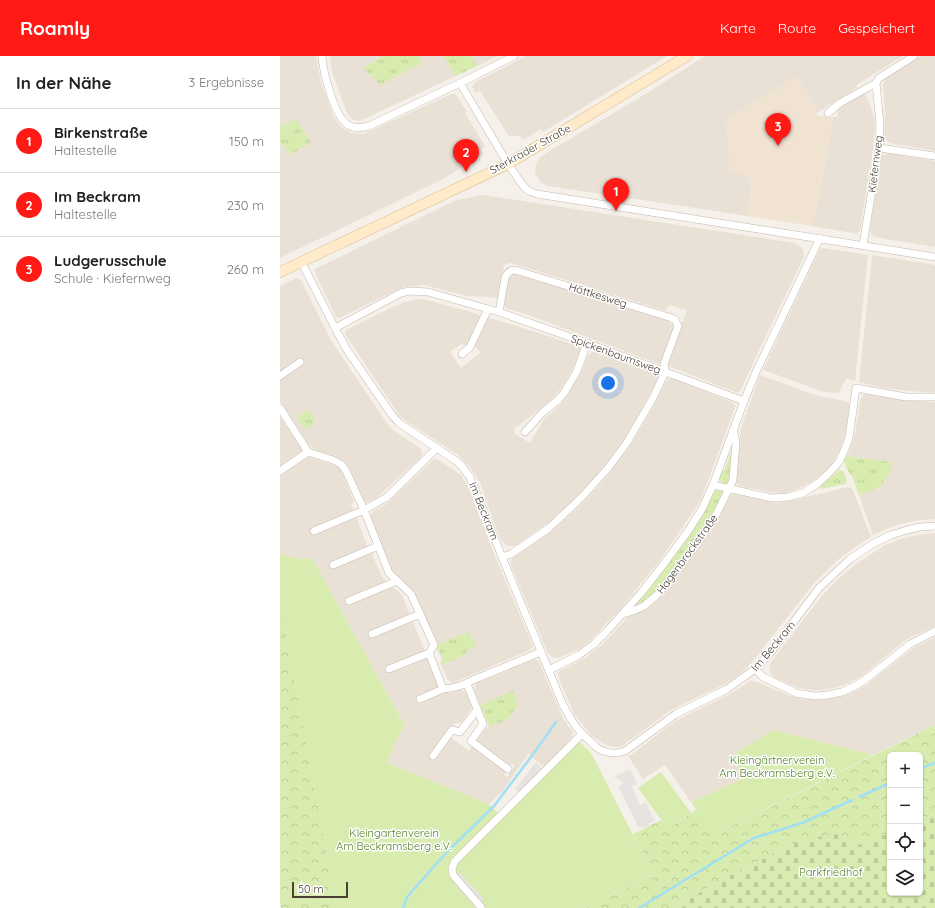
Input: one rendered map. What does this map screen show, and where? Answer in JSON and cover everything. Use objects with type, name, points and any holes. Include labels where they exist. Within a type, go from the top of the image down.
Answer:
[{"type":"main road","name":"Sterkrader Straße","points":[[280,272],[508,164],[687,56]]},
{"type":"street","points":[[322,56],[333,102],[341,119],[347,125],[361,128],[369,126],[514,56]]},
{"type":"street","points":[[828,113],[840,103],[876,83],[878,78],[914,56]]},
{"type":"street","points":[[460,83],[508,164],[524,187],[537,194],[935,257]]},
{"type":"street","name":"Kiefernweg","points":[[863,245],[879,148],[880,125],[876,83]]},
{"type":"street","points":[[879,148],[935,156]]},
{"type":"street","name":"Hagenbrockstraße","points":[[549,670],[579,655],[593,645],[623,614],[641,594],[688,531],[702,509],[713,485],[744,401],[820,238]]},
{"type":"street","name":"Im Beckram","points":[[301,261],[335,328],[348,350],[395,420],[460,464],[470,477],[563,705],[572,722],[582,734],[598,749],[607,753],[625,751],[676,714],[727,689],[755,669],[771,652],[819,588],[850,559],[874,543],[891,535],[907,530],[935,526]]},
{"type":"street","name":"Höttkesweg","points":[[499,312],[505,278],[509,272],[515,270],[672,318],[678,326],[664,364],[665,372]]},
{"type":"street","name":"Spickenbaumsweg","points":[[335,328],[400,293],[409,291],[428,292],[499,312],[744,401]]},
{"type":"street","points":[[462,354],[470,347],[488,309]]},
{"type":"street","points":[[525,432],[542,413],[564,393],[577,371],[587,343]]},
{"type":"street","points":[[280,376],[300,362]]},
{"type":"street","points":[[502,557],[510,554],[549,528],[582,498],[608,468],[633,433],[653,398],[665,372]]},
{"type":"street","points":[[713,485],[772,498],[788,497],[803,493],[818,483],[839,462],[849,438],[856,388],[906,396],[935,397]]},
{"type":"street","points":[[280,408],[308,452],[333,460],[342,465],[364,510],[389,572],[411,594],[434,645],[429,653],[389,669]]},
{"type":"street","name":"Hagenbrockstraße","points":[[623,614],[644,606],[657,595],[679,568],[717,513],[733,480],[736,441],[733,429]]},
{"type":"street","points":[[314,531],[364,510],[386,497],[437,448]]},
{"type":"street","points":[[280,471],[308,452]]},
{"type":"street","points":[[333,565],[378,546]]},
{"type":"street","points":[[349,601],[397,581]]},
{"type":"street","points":[[372,634],[420,614]]},
{"type":"street","points":[[755,669],[763,677],[796,693],[815,696],[828,695],[842,692],[857,684],[870,676],[910,644],[935,631]]},
{"type":"street","points":[[420,699],[443,689],[452,689],[467,684],[473,680],[541,652]]},
{"type":"street","points":[[429,653],[443,689]]},
{"type":"street","points":[[467,684],[483,724],[471,741]]},
{"type":"street","points":[[460,732],[477,710]]},
{"type":"street","points":[[433,756],[452,730],[460,732],[508,769]]},
{"type":"street","points":[[481,907],[453,876],[452,868],[455,861],[582,734]]},
{"type":"shaded area","points":[[280,56],[316,56],[321,83],[333,115],[342,128],[352,133],[363,134],[451,94],[455,94],[467,112],[465,113],[485,146],[481,149],[484,154],[441,180],[280,258],[280,141],[290,155],[280,121]]},
{"type":"shaded area","points":[[330,56],[498,56],[360,121],[352,119],[347,113],[332,72]]},
{"type":"shaded area","points":[[526,56],[667,56],[543,132],[541,129],[523,140],[520,136],[509,136],[480,91],[476,93],[472,87],[475,82]]},
{"type":"shaded area","points":[[705,56],[903,56],[856,85],[857,87],[855,89],[817,113],[797,76],[744,174],[750,178],[751,185],[748,216],[548,186],[539,180],[535,173],[536,165],[539,158],[543,155],[644,95]]},
{"type":"shaded area","points":[[921,56],[935,56],[935,151],[889,143],[884,136],[885,118],[883,84],[885,79]]},
{"type":"shaded area","points":[[797,76],[818,116],[833,117],[816,213],[811,226],[748,216],[751,185],[750,178],[744,174],[730,173],[725,119]]},
{"type":"shaded area","points":[[863,93],[869,101],[874,117],[875,128],[860,231],[856,234],[811,226],[816,213],[833,117],[837,117],[839,105]]},
{"type":"shaded area","points":[[889,153],[935,161],[935,247],[874,237],[871,234],[870,230],[881,159],[883,155]]},
{"type":"shaded area","points":[[483,195],[794,243],[802,248],[804,256],[740,392],[738,393],[668,366],[667,364],[687,310],[669,305],[666,311],[511,263],[504,266],[498,298],[467,296],[419,285],[404,287],[339,318],[336,317],[315,273],[315,269],[456,200]]},
{"type":"shaded area","points":[[823,248],[868,255],[855,381],[846,378],[839,393],[824,392],[763,370],[820,249]]},
{"type":"shaded area","points":[[872,255],[935,265],[935,393],[899,390],[859,382]]},
{"type":"shaded area","points":[[516,273],[669,321],[673,326],[673,332],[661,362],[659,364],[506,308],[504,306],[506,285],[509,277]]},
{"type":"shaded area","points":[[296,278],[301,280],[330,339],[386,422],[394,431],[420,448],[422,452],[421,457],[373,500],[366,502],[363,501],[350,469],[344,461],[335,456],[315,450],[309,445],[280,401],[280,380],[302,364],[280,373],[280,286]]},
{"type":"shaded area","points":[[418,299],[427,300],[481,316],[467,345],[461,344],[450,352],[461,368],[481,352],[475,346],[487,319],[489,318],[581,347],[574,366],[556,395],[514,429],[515,434],[530,443],[544,419],[561,404],[566,397],[580,375],[588,355],[591,353],[597,352],[613,357],[656,373],[659,376],[632,427],[595,477],[549,522],[517,545],[508,546],[502,542],[480,482],[470,467],[457,454],[399,415],[345,334],[346,330],[395,306]]},
{"type":"shaded area","points":[[760,375],[818,396],[845,401],[850,405],[847,428],[843,441],[832,463],[813,481],[790,492],[770,492],[739,486],[736,483],[741,428]]},
{"type":"shaded area","points":[[671,378],[732,402],[735,405],[703,494],[699,503],[658,563],[620,609],[589,642],[577,650],[561,657],[554,658],[547,652],[511,565],[511,560],[560,524],[598,487],[629,448],[666,382]]},
{"type":"shaded area","points":[[865,394],[896,399],[935,402],[935,519],[913,521],[893,526],[873,535],[859,495],[879,488],[891,462],[847,456],[855,434],[861,398]]},
{"type":"shaded area","points":[[280,417],[303,451],[280,469]]},
{"type":"shaded area","points":[[308,457],[339,467],[354,502],[351,504],[368,548],[382,577],[402,595],[440,688],[448,693],[461,690],[467,693],[472,707],[461,723],[455,723],[430,757],[434,759],[450,737],[469,751],[473,745],[506,772],[504,775],[507,777],[515,765],[512,764],[509,766],[476,741],[489,726],[474,690],[475,686],[477,683],[534,660],[539,662],[563,718],[573,733],[572,737],[544,767],[528,754],[502,792],[489,804],[387,763],[396,740],[405,726],[312,558],[297,559],[280,554],[280,475]]},
{"type":"shaded area","points":[[437,459],[461,475],[468,486],[496,559],[533,646],[530,650],[453,683],[448,680],[440,662],[442,660],[414,592],[391,569],[370,516],[373,511],[385,505],[433,460]]},
{"type":"shaded area","points":[[848,487],[853,490],[871,537],[839,559],[815,582],[752,662],[741,673],[730,681],[667,713],[622,746],[609,746],[591,735],[574,714],[559,679],[559,671],[585,658],[602,645],[628,617],[649,606],[722,510],[731,495],[734,494],[777,503]]},
{"type":"shaded area","points":[[935,533],[935,626],[904,641],[863,675],[847,684],[835,688],[811,690],[799,688],[773,677],[769,668],[771,662],[821,597],[840,577],[856,564],[885,545],[904,538]]},
{"type":"shaded area","points":[[935,637],[935,725],[873,755],[773,730],[742,779],[691,802],[665,765],[643,779],[628,756],[681,718],[728,695],[750,681],[757,682],[788,695],[803,699],[821,700],[835,698],[849,694],[865,686],[915,647]]},
{"type":"shaded area","points":[[536,762],[543,769],[520,793],[515,789]]},
{"type":"shaded area","points":[[630,769],[637,784],[632,787],[640,805],[646,802],[655,821],[649,823],[650,825],[645,827],[639,828],[618,786],[624,783],[614,777]]},
{"type":"shaded area","points":[[459,872],[484,899],[475,907],[451,880]]},
{"type":"green space","points":[[383,56],[418,56],[422,61],[420,67],[417,65],[381,85],[363,68]]},
{"type":"green space","points":[[443,56],[471,56],[477,66],[456,76]]},
{"type":"green space","points":[[296,119],[311,142],[290,155],[280,141],[280,121],[283,127]]},
{"type":"green space","points":[[308,409],[316,422],[305,429],[296,417]]},
{"type":"green space","points":[[734,444],[731,480],[727,484],[722,483],[719,478],[725,469]]},
{"type":"green space","points":[[847,456],[891,462],[891,470],[879,488],[859,495],[852,476],[846,467],[844,460]]},
{"type":"green space","points":[[839,470],[843,471],[846,476],[847,481],[845,484],[821,489],[820,487]]},
{"type":"green space","points":[[719,489],[723,491],[724,494],[684,556],[659,587],[647,599],[637,605],[636,603],[669,564],[689,536],[707,507],[715,490]]},
{"type":"green space","name":"Kleingartenverein Am Beckramsberg e.V.","points":[[280,554],[297,559],[312,558],[405,726],[396,740],[387,763],[489,804],[502,817],[579,741],[591,753],[653,874],[585,908],[337,908],[280,604]]},
{"type":"green space","points":[[280,603],[337,908],[281,908],[280,904]]},
{"type":"green space","points":[[468,632],[477,646],[466,651],[467,654],[441,665],[440,662],[443,660],[436,645]]},
{"type":"green space","points":[[513,691],[518,704],[509,718],[490,727],[480,705]]},
{"type":"green space","points":[[935,725],[935,814],[923,819],[923,752],[887,752],[887,834],[859,845],[801,840],[729,876],[673,908],[585,908],[653,874],[633,834],[661,820],[668,829],[697,809],[710,829],[715,831],[729,827]]},
{"type":"green space","name":"Kleingärtnerverein Am Beckramsberg e.V.","points":[[773,730],[873,755],[729,827],[715,831],[710,829],[691,802],[742,779],[733,755]]},
{"type":"green space","points":[[661,772],[691,813],[668,829],[638,788]]},
{"type":"green space","name":"Parkfriedhof","points":[[935,814],[935,908],[673,908],[729,876],[801,840],[836,834],[855,840],[859,845],[887,834],[887,896],[923,896],[923,819]]},
{"type":"waterway","points":[[403,908],[407,897],[422,880],[448,851],[494,806],[556,722]]},
{"type":"waterway","points":[[923,768],[935,763]]},
{"type":"waterway","points":[[859,797],[887,784]]},
{"type":"waterway","points":[[639,908],[754,838],[802,823],[852,800]]},
{"type":"place","name":"Ludgerusschule","points":[[778,146]]},
{"type":"place","name":"Im Beckram","points":[[466,172]]},
{"type":"place","name":"Birkenstraße","points":[[616,211]]}]
